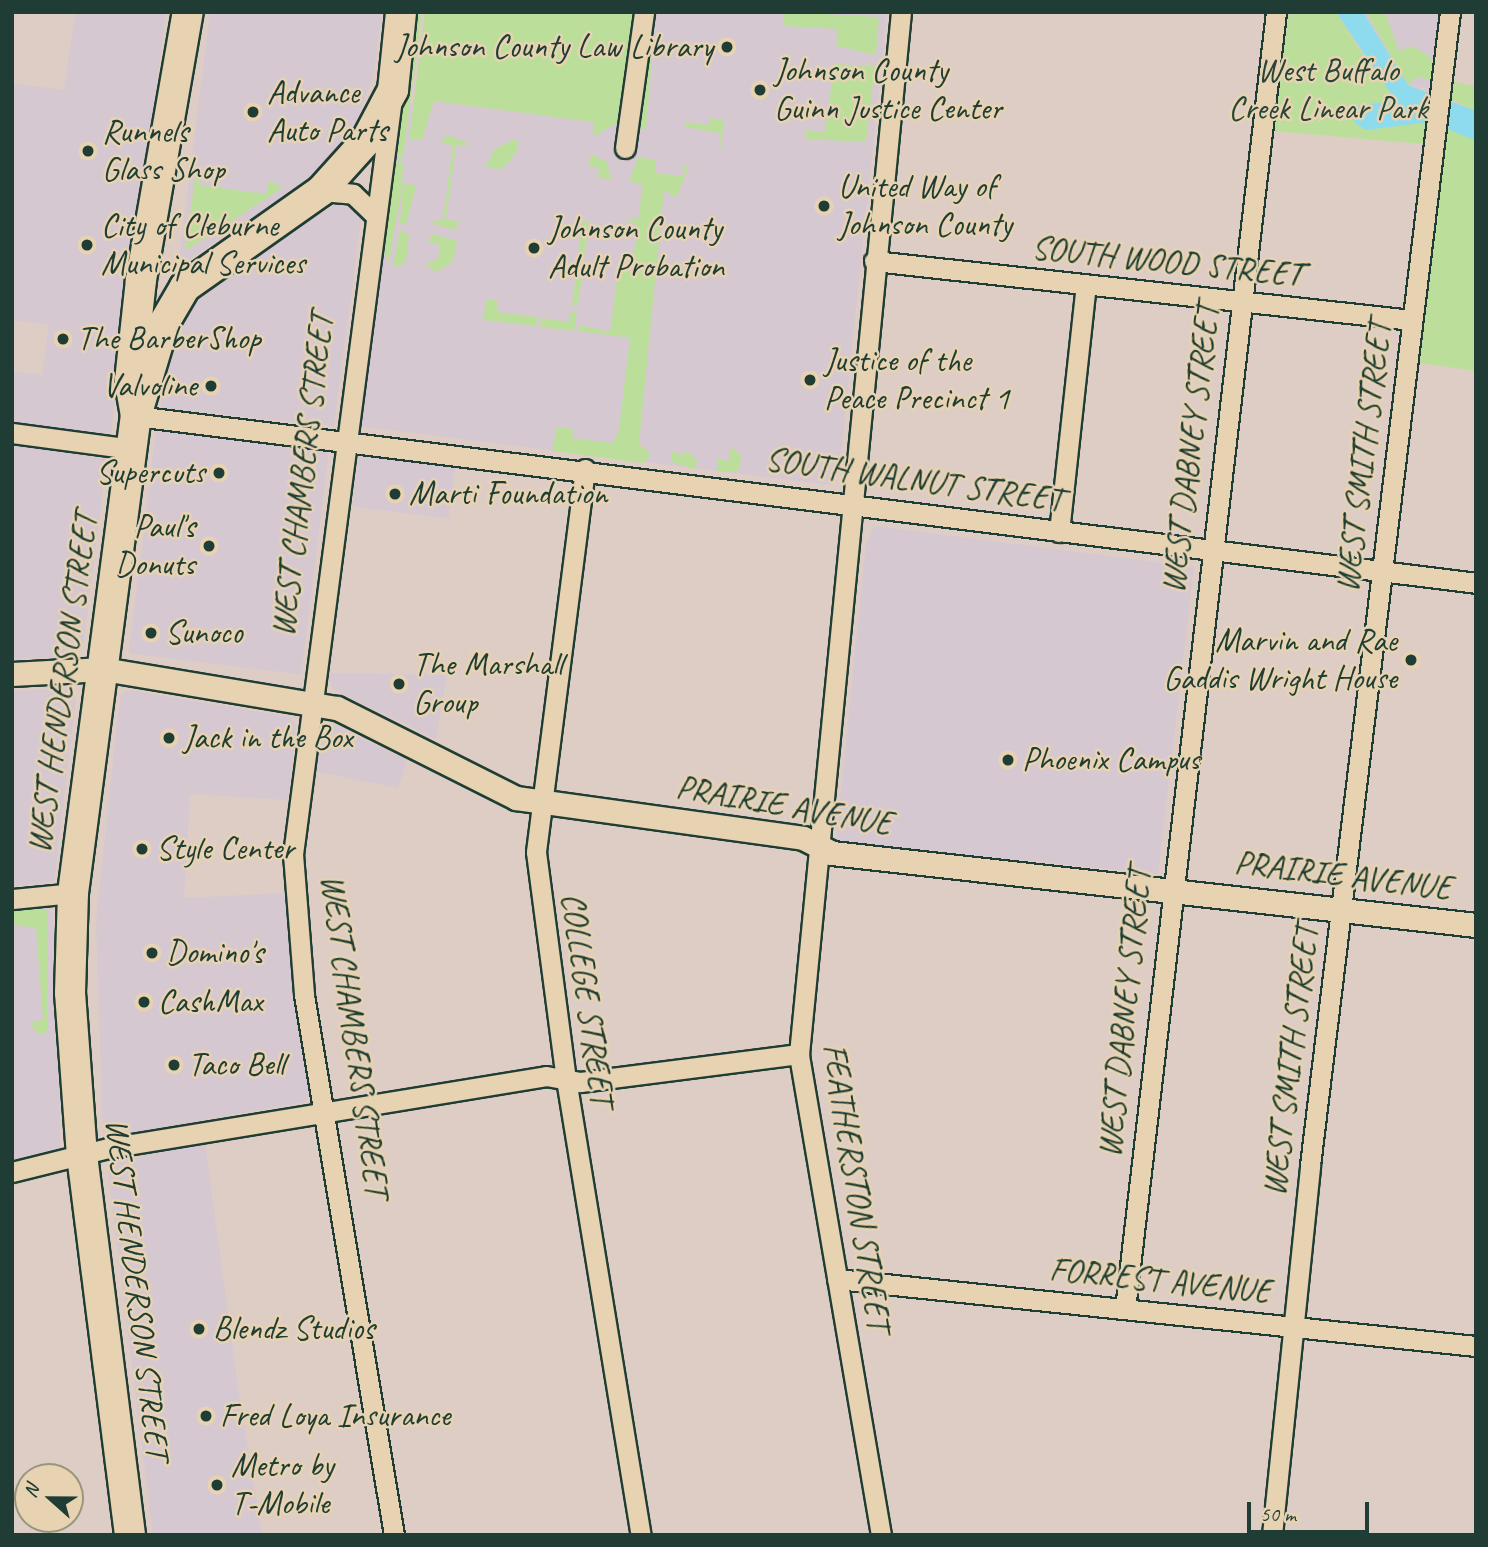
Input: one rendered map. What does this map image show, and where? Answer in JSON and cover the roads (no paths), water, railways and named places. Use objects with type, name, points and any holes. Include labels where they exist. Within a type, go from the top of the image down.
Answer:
[{"type":"main road","name":"WEST HENDERSON STREET","points":[[130,1535],[82,1156],[70,993],[74,893],[136,416],[130,381],[141,280],[188,12]]},
{"type":"main road","name":"WEST CHAMBERS STREET","points":[[136,416],[164,323],[185,287],[321,191],[366,141],[393,90],[401,12]]},
{"type":"street","points":[[625,148],[644,12]]},
{"type":"street","name":"FEATHERSTON STREET","points":[[881,1535],[799,1055],[874,261],[901,12]]},
{"type":"street","name":"WEST SMITH STREET","points":[[1272,1535],[1340,908],[1450,12]]},
{"type":"street","name":"WEST DABNEY STREET","points":[[1125,1309],[1170,890],[1276,13]]},
{"type":"street","name":"WEST CHAMBERS STREET","points":[[393,90],[373,213],[293,854],[297,943],[394,1535]]},
{"type":"street","points":[[321,191],[353,194],[373,213]]},
{"type":"street","name":"SOUTH WOOD STREET","points":[[874,261],[1412,320]]},
{"type":"street","points":[[1059,532],[1086,284]]},
{"type":"street","name":"SOUTH WALNUT STREET","points":[[136,416],[586,469],[1059,532],[1476,583]]},
{"type":"street","points":[[12,433],[132,449]]},
{"type":"street","name":"COLLEGE STREET","points":[[586,469],[540,802],[541,913],[641,1535]]},
{"type":"street","name":"PRAIRIE AVENUE","points":[[12,674],[103,669],[310,702],[358,715],[495,790],[540,802],[818,845],[832,853],[1476,925]]},
{"type":"street","points":[[12,899],[74,893]]},
{"type":"street","points":[[12,1172],[82,1156],[323,1111],[546,1076],[566,1079],[799,1055]]},
{"type":"street","name":"FORREST AVENUE","points":[[837,1279],[1476,1346]]},
{"type":"water","points":[[1336,12],[1363,12],[1408,85],[1476,111],[1476,141],[1431,122],[1366,130],[1356,124],[1351,115],[1357,106],[1395,100]]},
{"type":"place","name":"Johnson County Law Library","points":[[727,47]]},
{"type":"place","name":"Johnson County Guinn Justice Center","points":[[760,90]]},
{"type":"place","name":"Advance Auto Parts","points":[[253,112]]},
{"type":"place","name":"Runnels Glass Shop","points":[[88,151]]},
{"type":"place","name":"United Way of Johnson County","points":[[824,206]]},
{"type":"place","name":"City of Cleburne Municipal Services","points":[[87,245]]},
{"type":"place","name":"Johnson County Adult Probation","points":[[534,248]]},
{"type":"place","name":"The BarberShop","points":[[63,339]]},
{"type":"place","name":"Justice of the Peace Precinct 1","points":[[810,380]]},
{"type":"place","name":"Valvoline","points":[[211,386]]},
{"type":"place","name":"Supercuts","points":[[219,473]]},
{"type":"place","name":"Marti Foundation","points":[[395,494]]},
{"type":"place","name":"Paul's Donuts","points":[[209,546]]},
{"type":"place","name":"Sunoco","points":[[151,633]]},
{"type":"place","name":"Marvin and Rae Gaddis Wright House","points":[[1411,660]]},
{"type":"place","name":"The Marshall Group","points":[[399,684]]},
{"type":"place","name":"Jack in the Box","points":[[169,738]]},
{"type":"place","name":"Phoenix Campus","points":[[1008,760]]},
{"type":"place","name":"Style Center","points":[[142,849]]},
{"type":"place","name":"Domino's","points":[[152,953]]},
{"type":"place","name":"CashMax","points":[[144,1002]]},
{"type":"place","name":"Taco Bell","points":[[174,1065]]},
{"type":"place","name":"Blendz Studios","points":[[199,1329]]},
{"type":"place","name":"Fred Loya Insurance","points":[[206,1416]]},
{"type":"place","name":"Metro by T-Mobile","points":[[217,1485]]},
{"type":"park label","name":"West Buffalo Creek Linear Park","points":[[1328,90]]}]
